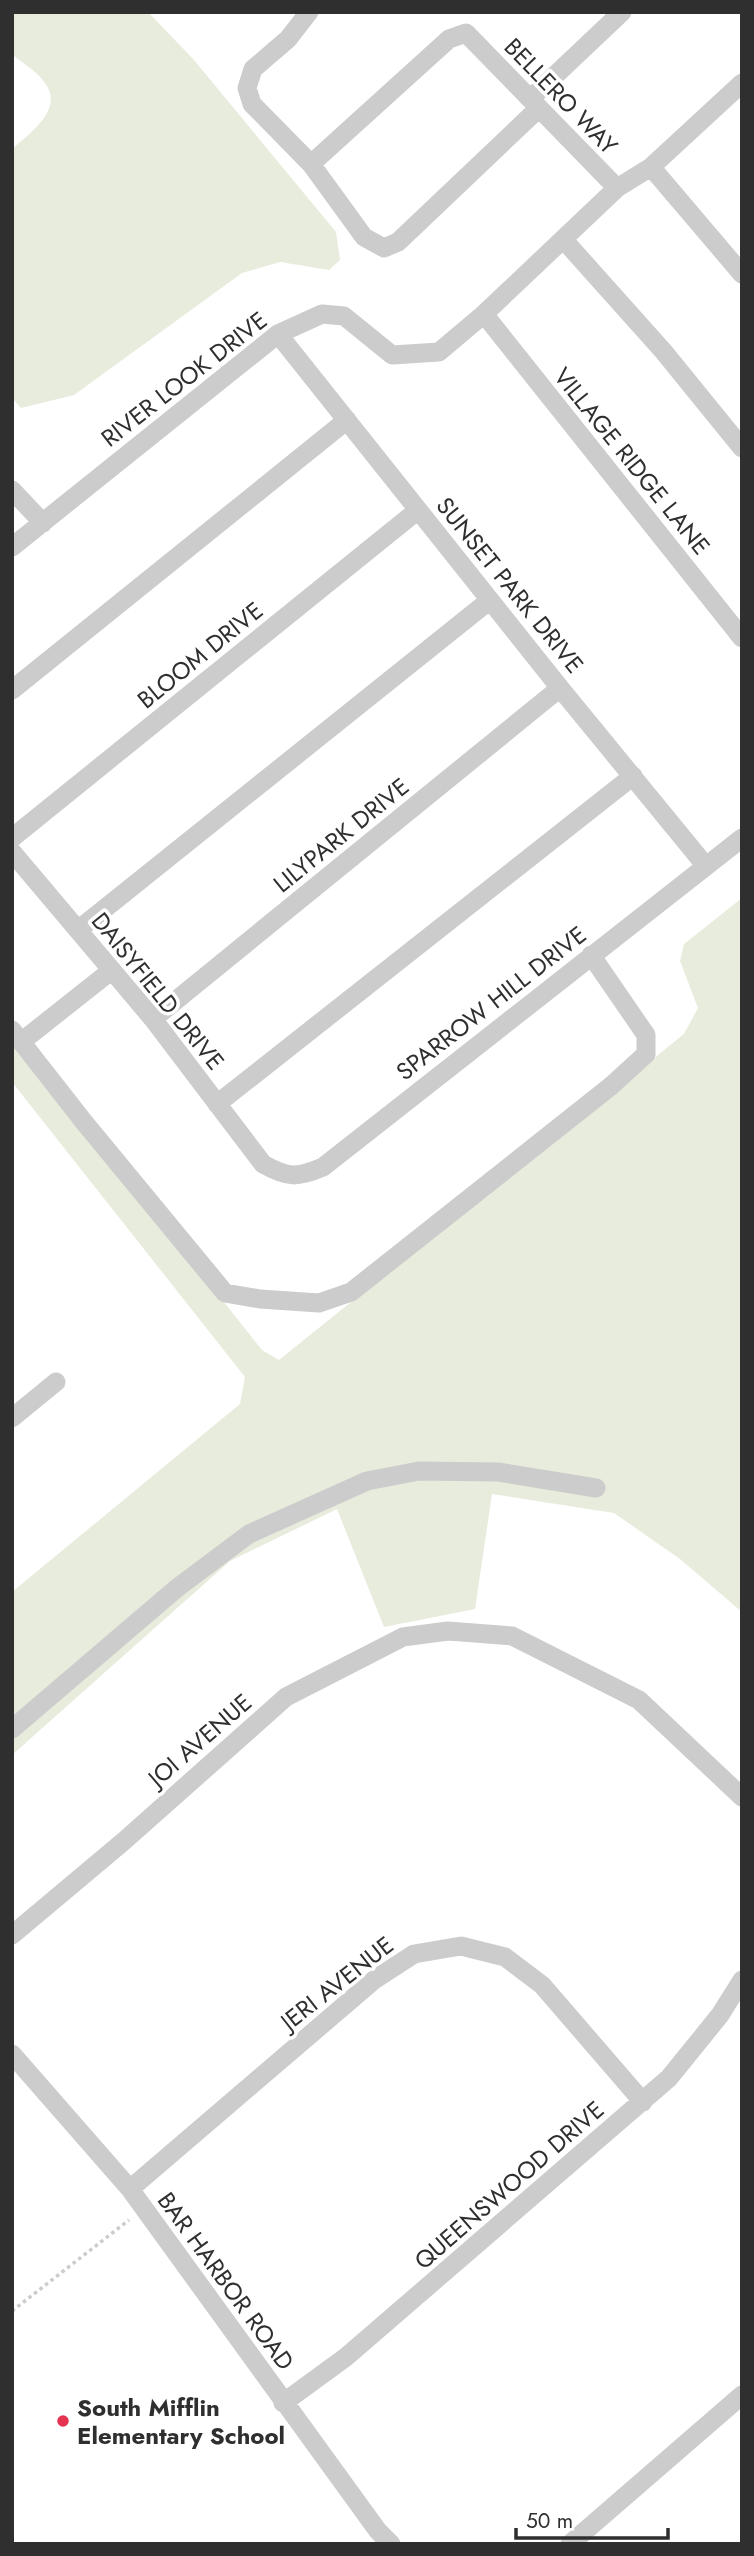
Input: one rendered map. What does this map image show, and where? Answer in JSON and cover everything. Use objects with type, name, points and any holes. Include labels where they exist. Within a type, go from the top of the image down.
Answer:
[{"type":"street","points":[[309,12],[288,39],[253,69],[247,88],[252,104],[311,164],[364,237],[384,248],[398,242],[622,12]]},
{"type":"street","name":"BELLERO WAY","points":[[311,164],[449,39],[466,33],[617,188]]},
{"type":"street","points":[[484,314],[617,188],[651,167],[738,93]]},
{"type":"street","points":[[651,167],[742,274]]},
{"type":"street","points":[[563,239],[664,352],[742,448]]},
{"type":"street","name":"RIVER LOOK DRIVE","points":[[12,547],[278,334],[322,314],[344,316],[393,355],[439,352],[484,314]]},
{"type":"street","name":"VILLAGE RIDGE LANE","points":[[484,314],[742,638]]},
{"type":"street","name":"SUNSET PARK DRIVE","points":[[278,334],[705,865]]},
{"type":"street","points":[[12,690],[347,421]]},
{"type":"street","points":[[12,489],[43,523]]},
{"type":"street","name":"BLOOM DRIVE","points":[[12,838],[418,510]]},
{"type":"street","points":[[78,930],[490,600]]},
{"type":"street","name":"LILYPARK DRIVE","points":[[153,1019],[561,688]]},
{"type":"street","points":[[218,1104],[633,776]]},
{"type":"street","name":"SPARROW HILL DRIVE","points":[[263,1164],[282,1175],[303,1176],[323,1167],[742,838]]},
{"type":"street","name":"DAISYFIELD DRIVE","points":[[12,852],[153,1019],[263,1164]]},
{"type":"street","points":[[111,971],[17,1036],[225,1293],[260,1299],[319,1303],[351,1292],[611,1086],[646,1054],[646,1035],[591,955]]},
{"type":"street","points":[[12,1418],[56,1382]]},
{"type":"street","points":[[12,1729],[177,1588],[249,1534],[367,1482],[419,1471],[498,1472],[596,1488]]},
{"type":"street","name":"JOI AVENUE","points":[[12,1935],[286,1697],[403,1637],[448,1631],[512,1636],[639,1700],[742,1797]]},
{"type":"street","name":"JERI AVENUE","points":[[130,2189],[374,1980],[414,1954],[461,1946],[506,1957],[542,1985],[643,2102]]},
{"type":"street","name":"QUEENSWOOD DRIVE","points":[[283,2403],[346,2357],[670,2078],[720,2015],[742,1980]]},
{"type":"street","name":"BAR HARBOR ROAD","points":[[12,2054],[130,2189],[283,2403],[378,2531],[391,2544]]},
{"type":"street","points":[[570,2544],[742,2395]]},
{"type":"street","points":[[589,2528],[601,2544]]},
{"type":"path","points":[[12,2311],[143,2207]]},
{"type":"shaded area","points":[[12,12],[148,12],[194,60],[336,232],[340,260],[329,270],[280,262],[242,273],[74,395],[21,408],[12,398],[12,149],[42,120],[51,102],[50,93],[42,79],[12,54]]},
{"type":"shaded area","points":[[742,898],[742,1612],[680,1559],[614,1513],[492,1494],[475,1609],[384,1627],[337,1509],[230,1561],[12,1755],[12,1592],[240,1404],[245,1377],[12,1082],[12,1034],[262,1350],[279,1360],[684,1034],[698,1008],[680,961],[684,944]]},
{"type":"place","name":"South Mifflin Elementary School","points":[[63,2421]]}]
